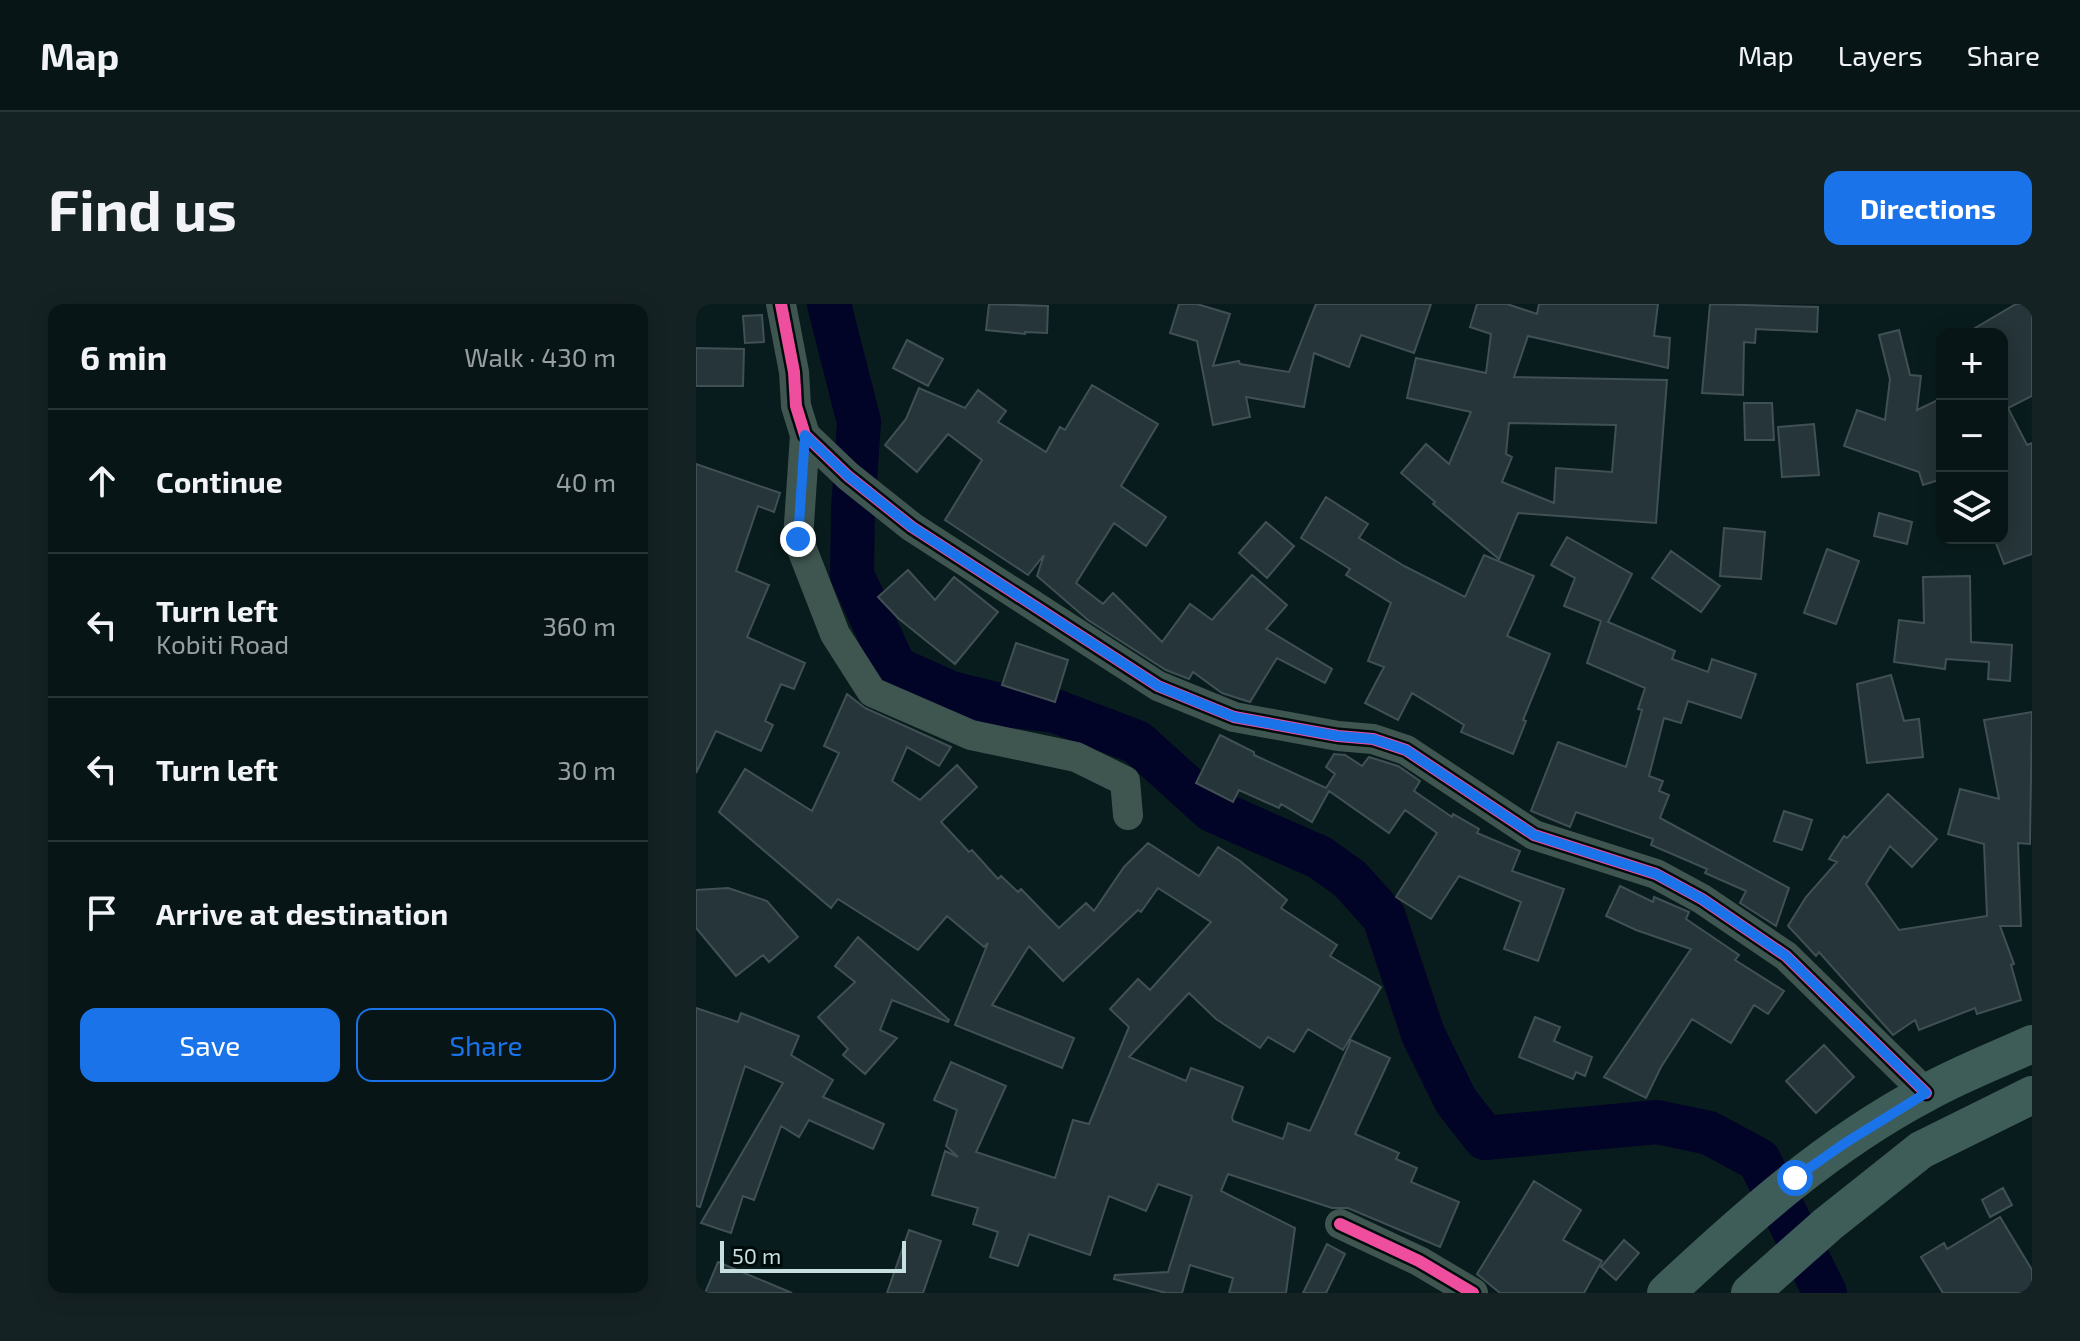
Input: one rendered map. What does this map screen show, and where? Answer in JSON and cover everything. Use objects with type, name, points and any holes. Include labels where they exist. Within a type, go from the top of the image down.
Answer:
[{"type":"main road","points":[[1666,1293],[1795,1178],[1845,1143],[1926,1093],[2032,1044]]},
{"type":"main road","points":[[1753,1291],[1828,1224],[1921,1150],[2032,1095]]},
{"type":"street","points":[[781,304],[794,372],[796,406],[805,435],[798,539],[835,634],[872,692],[971,735],[1076,757],[1125,781],[1128,815]]},
{"type":"street","points":[[805,435],[912,527],[1158,686],[1234,717],[1338,736],[1373,739],[1406,750],[1534,835],[1656,874],[1702,899],[1786,956],[1926,1093]]},
{"type":"street","points":[[1340,1224],[1419,1261],[1473,1293]]},
{"type":"building","points":[[989,304],[1048,306],[1047,333],[986,330]]},
{"type":"building","points":[[1179,304],[1197,304],[1230,314],[1213,366],[1239,361],[1240,364],[1289,372],[1316,304],[1431,304],[1414,353],[1361,335],[1349,367],[1314,353],[1304,407],[1246,397],[1250,417],[1213,425],[1197,341],[1170,333]]},
{"type":"building","points":[[1477,304],[1507,304],[1537,314],[1539,304],[1658,304],[1654,336],[1670,338],[1668,368],[1528,336],[1514,377],[1667,380],[1656,523],[1518,513],[1499,559],[1401,473],[1426,444],[1449,464],[1471,412],[1407,398],[1416,358],[1486,373],[1491,334],[1470,327]],"holes":[[[1509,423],[1616,425],[1612,472],[1556,468],[1554,503],[1502,482],[1512,457],[1506,454]]]},
{"type":"building","points":[[1710,304],[1818,307],[1817,332],[1756,329],[1755,343],[1744,342],[1743,395],[1702,393]]},
{"type":"building","points":[[2016,304],[2032,304],[2032,396],[2008,408],[2008,328],[1975,328]]},
{"type":"building","points":[[762,315],[764,342],[745,343],[743,316]]},
{"type":"building","points":[[1899,330],[1910,375],[1921,376],[1917,410],[1936,401],[1936,481],[1923,485],[1919,472],[1844,446],[1857,410],[1885,420],[1890,379],[1879,335]]},
{"type":"building","points":[[907,340],[943,359],[928,386],[893,368]]},
{"type":"building","points":[[696,348],[744,349],[743,386],[696,386]]},
{"type":"building","points":[[1092,385],[1158,424],[1121,486],[1166,517],[1146,546],[1114,523],[1076,583],[1103,604],[1113,593],[1162,642],[1190,604],[1212,620],[1252,575],[1287,605],[1266,629],[1332,669],[1325,683],[1277,658],[1250,702],[1222,693],[1193,672],[1189,679],[1166,670],[1088,620],[1037,576],[1044,555],[1028,575],[945,520],[982,460],[948,434],[917,472],[885,445],[906,419],[919,388],[965,408],[978,390],[1006,411],[998,422],[1046,452],[1060,427],[1065,430]]},
{"type":"building","points":[[1744,403],[1772,403],[1774,440],[1745,440]]},
{"type":"building","points":[[2008,408],[2027,445],[2032,443],[2032,554],[2004,564],[1996,544],[2008,544]]},
{"type":"building","points":[[1814,424],[1819,475],[1782,477],[1778,427]]},
{"type":"building","points":[[696,464],[780,493],[774,512],[758,506],[736,571],[769,585],[747,637],[805,663],[794,689],[781,684],[765,721],[773,725],[761,751],[716,731],[696,773]]},
{"type":"building","points":[[1326,497],[1368,524],[1359,538],[1404,566],[1465,597],[1484,555],[1534,576],[1507,636],[1550,654],[1523,720],[1526,721],[1513,754],[1461,732],[1464,725],[1412,693],[1398,720],[1365,703],[1384,667],[1368,661],[1391,603],[1346,575],[1350,569],[1301,538]]},
{"type":"building","points":[[1879,513],[1912,522],[1907,544],[1874,536]]},
{"type":"building","points":[[1266,522],[1294,546],[1267,578],[1239,553]]},
{"type":"building","points":[[1724,528],[1765,532],[1761,579],[1720,576]]},
{"type":"building","points":[[1567,537],[1632,574],[1608,622],[1675,651],[1672,659],[1708,672],[1712,659],[1756,674],[1741,718],[1688,701],[1681,723],[1664,718],[1649,776],[1663,781],[1659,791],[1669,795],[1660,818],[1789,888],[1776,926],[1740,903],[1746,891],[1705,873],[1707,869],[1651,845],[1653,839],[1576,812],[1570,827],[1531,811],[1558,742],[1626,767],[1645,688],[1587,663],[1601,621],[1564,606],[1575,578],[1551,565]]},
{"type":"building","points":[[1827,549],[1859,561],[1836,624],[1804,613]]},
{"type":"building","points":[[1671,551],[1720,586],[1701,612],[1652,578]]},
{"type":"building","points":[[908,570],[935,600],[954,577],[998,612],[955,664],[898,618],[878,597]]},
{"type":"building","points":[[1970,576],[1971,642],[2012,645],[2010,681],[1988,679],[1989,662],[1946,659],[1945,669],[1894,662],[1899,620],[1924,623],[1923,577]]},
{"type":"building","points":[[1016,643],[1068,660],[1055,702],[1002,685]]},
{"type":"building","points":[[1891,675],[1904,721],[1919,719],[1923,757],[1867,763],[1857,684]]},
{"type":"building","points":[[847,694],[865,708],[951,747],[939,766],[907,747],[892,781],[920,800],[957,765],[977,787],[941,822],[998,879],[1001,876],[1018,892],[1021,889],[1059,928],[1086,903],[1094,911],[1124,867],[1148,843],[1199,876],[1218,847],[1287,900],[1281,908],[1337,945],[1330,956],[1381,987],[1343,1050],[1308,1029],[1294,1052],[1268,1037],[1260,1048],[1216,1019],[1189,993],[1129,1057],[1186,1081],[1191,1068],[1243,1087],[1233,1121],[1283,1139],[1288,1123],[1310,1131],[1351,1040],[1390,1058],[1355,1134],[1399,1153],[1396,1159],[1417,1168],[1411,1182],[1459,1202],[1440,1247],[1348,1208],[1332,1208],[1228,1174],[1221,1191],[1295,1228],[1286,1293],[1229,1293],[1233,1278],[1190,1265],[1182,1293],[1166,1293],[1114,1279],[1115,1275],[1168,1272],[1192,1196],[1158,1184],[1146,1211],[1109,1196],[1090,1255],[1029,1234],[1018,1266],[990,1257],[998,1232],[973,1224],[978,1208],[932,1195],[945,1151],[958,1157],[946,1146],[957,1110],[934,1100],[951,1062],[1006,1086],[976,1152],[1055,1178],[1073,1120],[1089,1124],[1129,1027],[1110,1009],[1138,979],[1150,990],[1211,922],[1158,888],[1141,912],[1138,910],[1063,981],[1029,946],[992,1005],[1074,1038],[1062,1068],[955,1025],[988,943],[984,947],[947,916],[918,950],[838,899],[831,908],[719,812],[745,769],[812,811],[839,753],[824,746]]},
{"type":"building","points":[[2032,712],[2030,844],[2018,843],[2021,926],[2000,926],[2014,964],[2011,965],[2021,1000],[1977,1014],[1975,1008],[1919,1030],[1915,1020],[1893,1035],[1819,952],[1816,956],[1788,926],[1806,897],[1837,862],[1829,859],[1844,836],[1847,838],[1888,794],[1937,839],[1912,867],[1890,846],[1866,884],[1899,930],[1987,916],[1984,844],[1948,834],[1960,789],[1999,799],[1984,720]]},
{"type":"building","points":[[1220,735],[1254,752],[1254,755],[1326,788],[1335,774],[1326,767],[1334,754],[1345,755],[1362,766],[1369,757],[1398,766],[1420,781],[1414,791],[1452,817],[1453,814],[1479,829],[1477,833],[1520,851],[1512,871],[1564,889],[1538,961],[1504,949],[1521,902],[1459,876],[1431,919],[1396,897],[1437,833],[1405,810],[1389,833],[1329,791],[1312,822],[1281,804],[1279,808],[1239,790],[1233,802],[1196,783]]},
{"type":"building","points":[[1784,811],[1812,820],[1802,850],[1774,841]]},
{"type":"building","points":[[1620,886],[1653,902],[1654,897],[1689,912],[1686,919],[1739,955],[1735,960],[1784,991],[1768,1014],[1754,1005],[1731,1043],[1692,1019],[1661,1067],[1646,1098],[1604,1077],[1691,949],[1606,916]]},
{"type":"building","points":[[728,888],[767,901],[798,937],[769,962],[763,955],[736,976],[696,928],[696,890]]},
{"type":"building","points":[[858,937],[949,1020],[892,1000],[880,1030],[897,1038],[865,1074],[843,1055],[848,1049],[818,1017],[855,982],[835,966]]},
{"type":"building","points":[[696,1008],[738,1022],[741,1013],[799,1036],[791,1055],[833,1080],[823,1097],[884,1124],[873,1149],[809,1120],[799,1137],[781,1126],[754,1200],[743,1196],[731,1233],[701,1223],[783,1083],[745,1066],[700,1207],[696,1206]]},
{"type":"building","points":[[1535,1017],[1560,1027],[1554,1041],[1592,1057],[1585,1076],[1576,1072],[1573,1079],[1519,1057]]},
{"type":"building","points":[[1824,1045],[1854,1077],[1816,1113],[1786,1081]]},
{"type":"building","points":[[1534,1181],[1581,1210],[1563,1240],[1602,1261],[1584,1293],[1500,1293],[1477,1274]]},
{"type":"building","points":[[2003,1188],[2012,1205],[1990,1217],[1982,1200]]},
{"type":"building","points":[[2000,1217],[2032,1270],[2032,1293],[1943,1293],[1921,1257],[1944,1243],[1947,1249]]},
{"type":"building","points":[[909,1230],[941,1241],[923,1293],[887,1293]]},
{"type":"building","points":[[1624,1240],[1639,1253],[1616,1280],[1601,1267]]},
{"type":"building","points":[[1327,1244],[1345,1254],[1326,1293],[1303,1293]]},
{"type":"building","points":[[718,1262],[792,1293],[705,1293]]},
{"type":"waterway","points":[[829,304],[859,422],[852,575],[895,668],[951,693],[996,704],[1055,711],[1137,742],[1212,810],[1319,857],[1350,879],[1384,917],[1423,1034],[1456,1101],[1485,1138],[1657,1122],[1709,1133],[1759,1160],[1825,1293]]},
{"type":"cycle path","points":[[781,304],[794,372],[796,406],[805,435],[848,476],[912,527],[1158,686],[1234,717],[1338,736],[1373,739],[1406,750],[1534,835],[1656,874],[1702,899],[1786,956],[1926,1093]]},
{"type":"cycle path","points":[[1340,1224],[1419,1261],[1473,1293]]},
{"type":"route","points":[[798,539],[805,435],[848,476],[912,527],[1158,686],[1234,717],[1338,736],[1373,739],[1406,750],[1534,835],[1656,874],[1702,899],[1786,956],[1926,1093],[1795,1178]]}]
